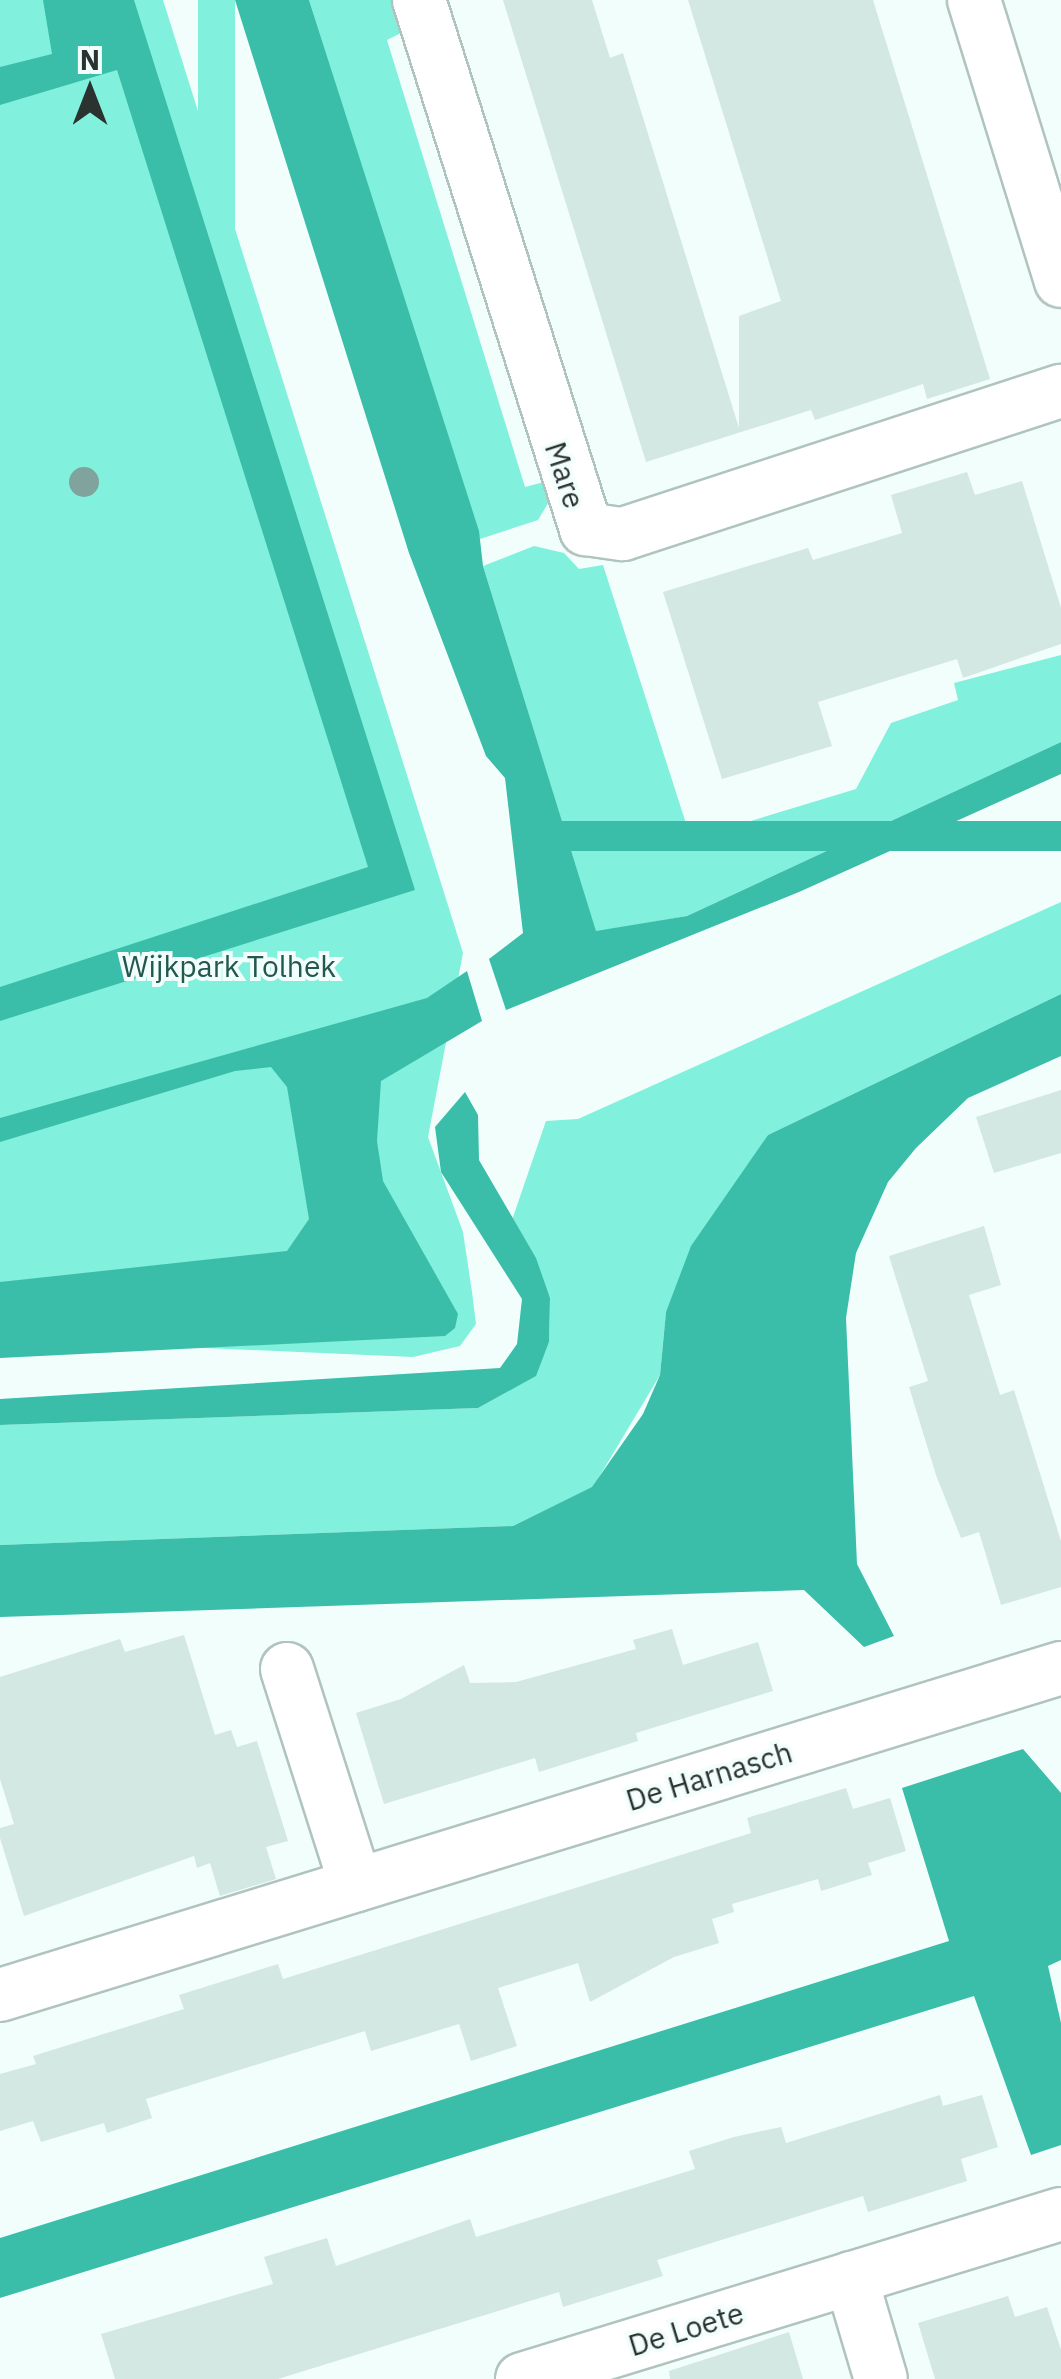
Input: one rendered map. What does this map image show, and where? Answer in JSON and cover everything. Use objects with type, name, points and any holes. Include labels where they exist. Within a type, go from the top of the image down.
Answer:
[{"type":"street","name":"Mare","points":[[418,0],[586,529],[624,534],[1061,391]]},
{"type":"street","points":[[974,0],[1061,281]]},
{"type":"street","points":[[287,1668],[356,1884]]},
{"type":"street","name":"De Harnasch","points":[[0,1995],[1061,1668]]},
{"type":"street","name":"De Loete","points":[[522,2379],[1061,2214]]},
{"type":"street","points":[[851,2278],[881,2379]]},
{"type":"green space","name":"Wijkpark Tolhek","points":[[0,0],[163,0],[463,953],[428,1137],[463,1232],[476,1324],[460,1346],[413,1357],[0,1339]]},
{"type":"green space","points":[[198,0],[235,0],[235,597],[198,597]]},
{"type":"green space","points":[[309,0],[394,0],[403,32],[387,40],[525,487],[544,482],[550,500],[538,520],[480,539]]},
{"type":"green space","points":[[534,546],[564,553],[579,569],[603,565],[691,839],[856,789],[891,723],[958,700],[954,683],[1061,655],[1061,742],[687,916],[596,932],[483,566]]},
{"type":"green space","points":[[1061,902],[1061,994],[768,1135],[666,1312],[660,1375],[593,1487],[513,1526],[0,1545],[0,1425],[478,1408],[535,1376],[549,1342],[550,1298],[512,1220],[546,1121],[578,1119]]},
{"type":"shaded area","points":[[43,0],[134,0],[415,890],[0,1021],[0,987],[368,867],[117,70],[0,105],[0,67],[52,54]]},
{"type":"shaded area","points":[[235,0],[309,0],[479,531],[483,566],[596,931],[687,916],[1061,742],[1061,774],[799,892],[506,1010],[489,959],[523,933],[505,778],[486,756],[409,553]]},
{"type":"shaded area","points":[[526,821],[1061,821],[1061,851],[526,851]]},
{"type":"shaded area","points":[[467,971],[482,1021],[381,1081],[377,1141],[383,1181],[458,1314],[455,1328],[445,1336],[0,1358],[0,1282],[287,1251],[309,1219],[287,1087],[271,1067],[235,1071],[0,1142],[0,1118],[427,998]]},
{"type":"shaded area","points":[[1061,994],[1061,1056],[968,1098],[916,1148],[888,1182],[856,1253],[846,1318],[857,1564],[894,1636],[864,1647],[804,1590],[0,1617],[0,1545],[513,1526],[592,1487],[643,1414],[660,1375],[666,1312],[691,1246],[768,1135]]},
{"type":"shaded area","points":[[465,1092],[478,1115],[479,1160],[536,1258],[550,1298],[549,1342],[536,1376],[478,1408],[0,1425],[0,1399],[500,1368],[517,1344],[522,1299],[441,1172],[435,1127]]},
{"type":"shaded area","points":[[1023,1749],[1061,1793],[1061,1960],[1048,1966],[1061,2023],[1061,2145],[1031,2155],[974,1996],[0,2298],[0,2238],[949,1941],[902,1788]]},
{"type":"building","points":[[503,0],[592,0],[610,58],[623,53],[739,428],[739,316],[781,301],[688,0],[873,0],[990,379],[927,399],[923,384],[815,420],[811,410],[646,462]]},
{"type":"building","points":[[967,472],[975,495],[1022,481],[1061,608],[1061,644],[963,678],[957,659],[818,702],[832,746],[722,779],[663,592],[808,548],[813,560],[902,533],[891,495]]},
{"type":"building","points":[[1061,1090],[1061,1153],[994,1173],[976,1117]]},
{"type":"building","points":[[984,1226],[1001,1285],[969,1295],[1000,1395],[1014,1390],[1061,1541],[1061,1587],[1001,1605],[979,1532],[961,1538],[936,1475],[909,1387],[928,1381],[889,1256]]},
{"type":"building","points":[[672,1629],[683,1665],[758,1642],[773,1691],[636,1733],[638,1741],[539,1772],[535,1758],[384,1804],[356,1713],[401,1699],[464,1665],[470,1683],[516,1682],[636,1649],[633,1640]]},
{"type":"building","points":[[184,1635],[215,1735],[231,1730],[237,1747],[257,1741],[288,1841],[266,1847],[276,1879],[220,1896],[210,1863],[197,1868],[194,1856],[24,1916],[0,1838],[0,1828],[14,1824],[0,1779],[0,1677],[120,1639],[125,1652]]},
{"type":"building","points":[[846,1788],[853,1809],[890,1798],[906,1851],[868,1863],[872,1875],[821,1891],[818,1879],[732,1904],[734,1912],[712,1919],[719,1943],[674,1957],[590,2002],[578,1963],[498,1988],[517,2046],[471,2061],[459,2024],[371,2051],[365,2031],[146,2099],[152,2118],[107,2133],[104,2123],[41,2142],[33,2121],[0,2131],[0,2074],[36,2064],[33,2056],[184,2009],[179,1995],[278,1964],[283,1979],[751,1833],[747,1818]]},
{"type":"building","points":[[940,2095],[943,2106],[982,2095],[998,2147],[961,2159],[967,2181],[868,2212],[863,2196],[657,2260],[663,2276],[563,2307],[559,2292],[278,2379],[115,2379],[101,2334],[273,2284],[264,2257],[327,2238],[336,2266],[470,2219],[476,2237],[695,2169],[689,2151],[734,2137],[781,2127],[786,2143]]},
{"type":"building","points":[[1008,2296],[1015,2317],[1047,2307],[1061,2350],[1061,2379],[935,2379],[918,2323]]},
{"type":"building","points":[[789,2332],[803,2379],[670,2379],[669,2371]]}]
